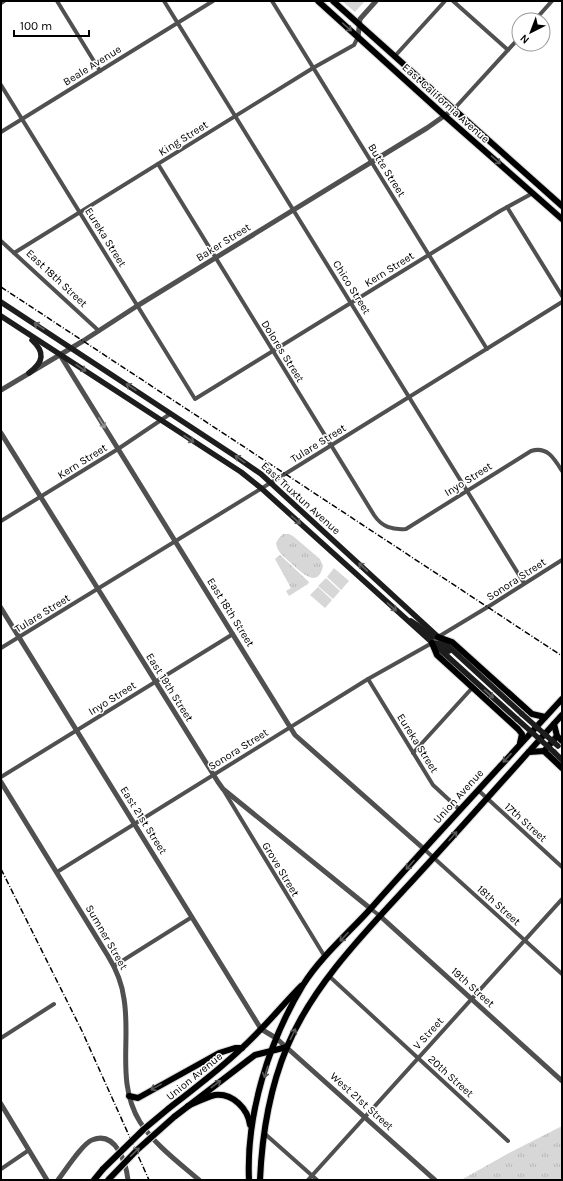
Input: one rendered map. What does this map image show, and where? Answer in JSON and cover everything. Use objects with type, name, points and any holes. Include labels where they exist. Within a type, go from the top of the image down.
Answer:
[{"type":"main road","name":"East California Avenue","points":[[318,1],[562,219]]},
{"type":"main road","name":"East California Avenue","points":[[333,1],[562,206]]},
{"type":"main road","points":[[540,199],[562,213]]},
{"type":"main road","name":"East Truxtun Avenue","points":[[1,302],[236,456],[270,482],[522,714],[560,743]]},
{"type":"main road","name":"East Truxtun Avenue","points":[[1,316],[241,472],[261,488],[562,760]]},
{"type":"main road","points":[[20,328],[37,344],[41,353],[39,363],[29,373]]},
{"type":"main road","points":[[346,565],[353,558]]},
{"type":"main road","points":[[402,616],[417,625],[432,637],[438,637],[452,642],[532,714],[545,717]]},
{"type":"main road","points":[[463,660],[439,644],[435,642],[432,643],[437,655],[518,729],[522,734],[520,744]]},
{"type":"main road","name":"Union Avenue","points":[[94,1180],[103,1169],[144,1129],[218,1069],[261,1029],[284,1002],[304,984],[325,957],[371,909],[562,699]]},
{"type":"main road","points":[[518,729],[532,714]]},
{"type":"main road","name":"Union Avenue","points":[[260,1180],[264,1132],[273,1089],[287,1047],[302,1016],[314,996],[380,916],[562,715]]},
{"type":"main road","points":[[529,752],[544,751],[560,743],[554,724]]},
{"type":"main road","points":[[544,751],[562,768]]},
{"type":"main road","points":[[249,1180],[248,1161],[251,1130],[257,1099],[276,1038],[304,984]]},
{"type":"main road","name":"Union Avenue","points":[[108,1180],[137,1150],[174,1117],[255,1055],[287,1047]]},
{"type":"main road","points":[[129,1096],[138,1098],[219,1053],[235,1048],[242,1048]]},
{"type":"main road","points":[[188,1106],[213,1096],[230,1098],[236,1101],[246,1111],[250,1119],[251,1130]]},
{"type":"street","points":[[57,1],[100,71]]},
{"type":"street","name":"Chico Street","points":[[164,1],[524,583]]},
{"type":"street","name":"Beale Avenue","points":[[1,132],[213,1]]},
{"type":"street","name":"Butte Street","points":[[272,1],[487,348]]},
{"type":"street","points":[[358,37],[360,19],[376,1]]},
{"type":"street","points":[[395,56],[445,1]]},
{"type":"street","points":[[453,1],[508,50]]},
{"type":"street","points":[[542,12],[552,1]]},
{"type":"street","name":"King Street","points":[[14,253],[313,68],[354,45],[358,37]]},
{"type":"street","points":[[454,109],[511,47]]},
{"type":"street","name":"Eureka Street","points":[[1,85],[195,399]]},
{"type":"street","name":"Baker Street","points":[[1,390],[72,348],[454,109]]},
{"type":"street","name":"Dolores Street","points":[[158,164],[377,519],[386,527],[406,529]]},
{"type":"street","name":"Kern Street","points":[[195,399],[507,207],[533,193]]},
{"type":"street","points":[[507,207],[562,296]]},
{"type":"street","name":"East 18th Street","points":[[1,241],[99,331]]},
{"type":"street","name":"Tulare Street","points":[[1,648],[562,302]]},
{"type":"street","name":"East 18th Street","points":[[60,354],[295,735],[424,849]]},
{"type":"street","name":"Kern Street","points":[[1,521],[118,449],[170,414]]},
{"type":"street","name":"East 19th Street","points":[[1,433],[223,789],[371,909]]},
{"type":"street","name":"Inyo Street","points":[[406,529],[531,450],[541,449],[546,451],[550,454],[562,471]]},
{"type":"street","name":"Sonora Street","points":[[438,637],[491,606],[524,583],[562,560]]},
{"type":"street","name":"East 21st Street","points":[[1,608],[261,1029],[276,1038]]},
{"type":"street","name":"Inyo Street","points":[[1,777],[233,634]]},
{"type":"street","name":"Sonora Street","points":[[57,872],[368,679],[432,643]]},
{"type":"street","name":"Eureka Street","points":[[368,679],[433,785],[460,810]]},
{"type":"street","points":[[414,753],[473,687]]},
{"type":"street","name":"Sumner Street","points":[[1,782],[114,966],[124,999],[125,1072],[129,1096],[140,1121],[154,1140],[199,1180]]},
{"type":"street","name":"Grove Street","points":[[223,789],[230,803],[325,957]]},
{"type":"street","name":"17th Street","points":[[478,790],[562,867]]},
{"type":"street","name":"18th Street","points":[[424,849],[562,974]]},
{"type":"street","name":"V Street","points":[[308,1180],[562,899]]},
{"type":"street","name":"19th Street","points":[[371,909],[562,1081]]},
{"type":"street","points":[[114,966],[192,917]]},
{"type":"street","name":"20th Street","points":[[329,976],[508,1141]]},
{"type":"street","points":[[1,1038],[54,1004]]},
{"type":"street","name":"West 21st Street","points":[[276,1038],[435,1180]]},
{"type":"street","points":[[1,1104],[47,1180]]},
{"type":"street","points":[[264,1132],[317,1180]]},
{"type":"street","points":[[58,1180],[86,1144],[92,1140],[100,1138],[115,1144],[123,1160],[128,1180]]},
{"type":"street","points":[[1,1169],[30,1150]]},
{"type":"green space","points":[[342,1],[365,1],[355,12]]},
{"type":"green space","points":[[283,534],[293,536],[320,559],[323,566],[321,573],[317,577],[314,578],[305,575],[280,553],[276,543]]},
{"type":"green space","points":[[280,555],[309,582],[289,596],[286,591],[291,588],[275,559]]},
{"type":"green space","points":[[334,568],[349,581],[341,590],[327,577]]},
{"type":"green space","points":[[326,578],[340,591],[333,599],[318,586]]},
{"type":"green space","points":[[318,587],[332,600],[325,608],[310,595]]},
{"type":"green space","points":[[562,1126],[562,1180],[461,1180],[509,1153]]},
{"type":"railway","points":[[1,287],[562,656]]},
{"type":"railway","points":[[1,869],[82,1031],[149,1180]]}]
